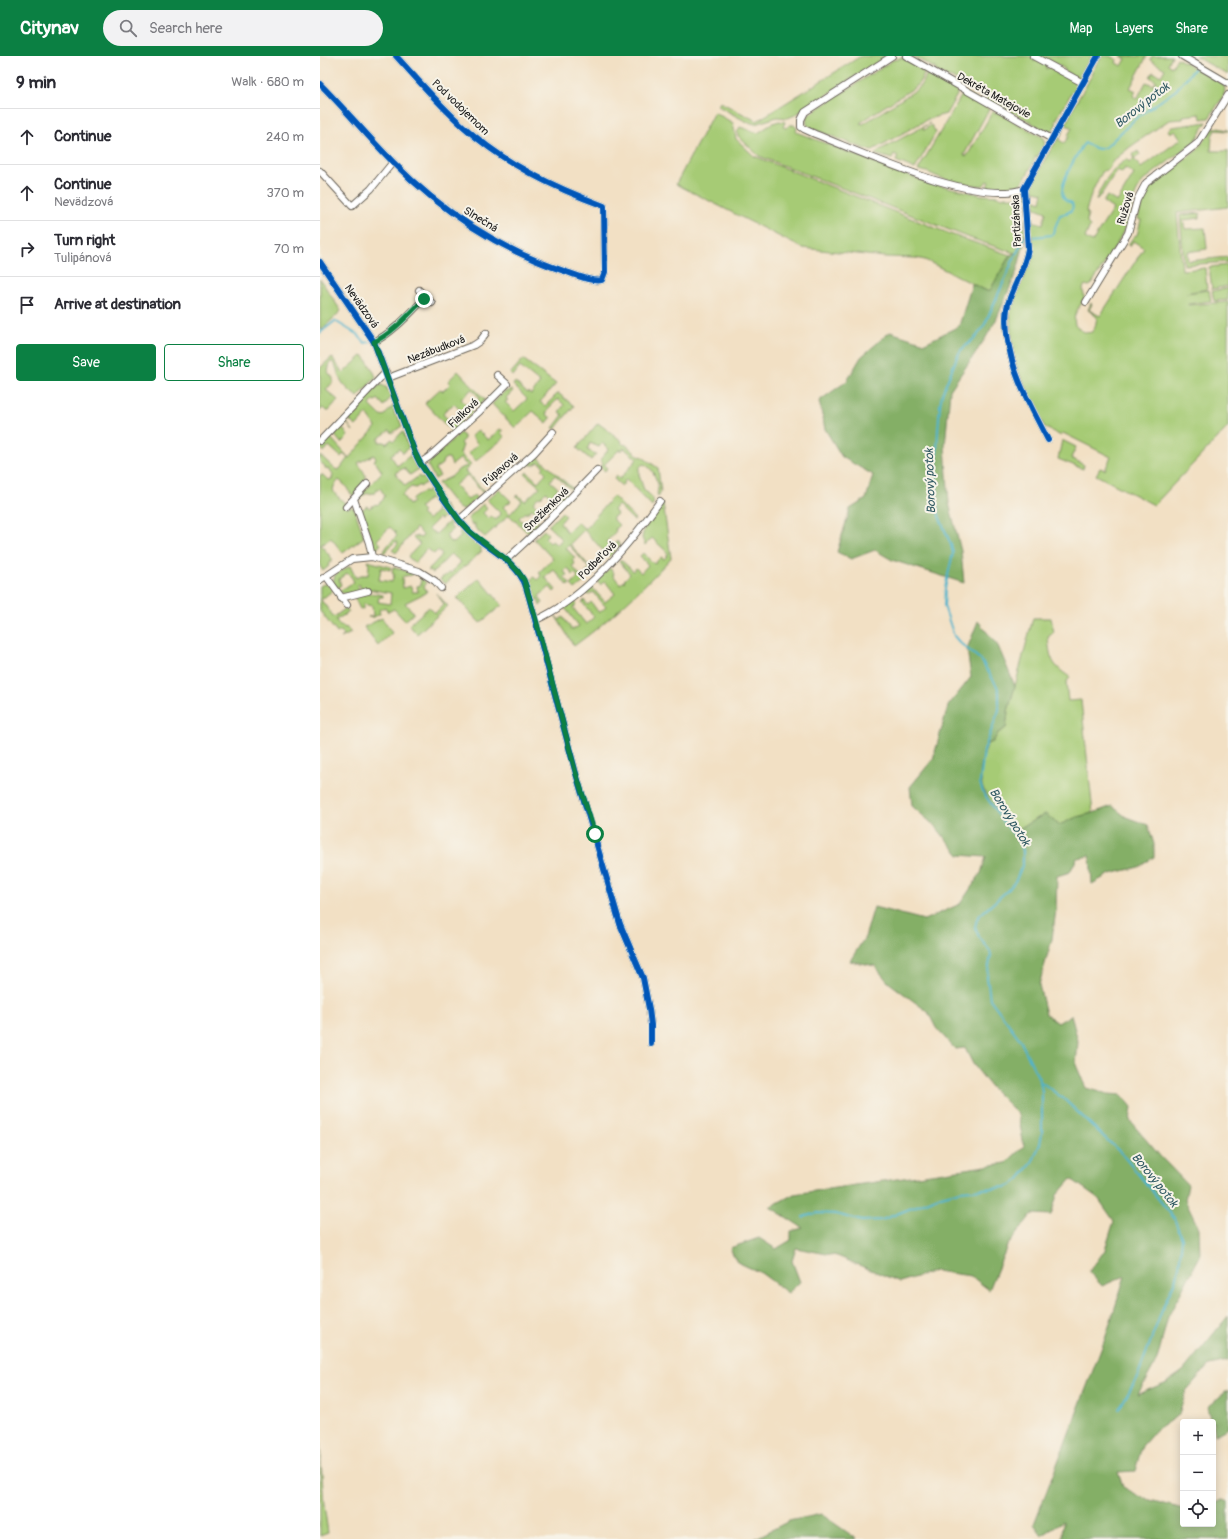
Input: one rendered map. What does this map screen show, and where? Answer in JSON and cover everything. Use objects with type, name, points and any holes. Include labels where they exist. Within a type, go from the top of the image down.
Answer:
[{"type":"street","name":"Pod vodojemom","points":[[396,56],[456,120],[497,154],[551,185],[604,206]]},
{"type":"street","name":"Partizánska","points":[[892,56],[805,112],[801,120],[801,126],[804,130],[933,180],[975,190],[995,192],[1012,192],[1024,189]]},
{"type":"street","name":"Dekréta Matejovie","points":[[906,56],[1052,139]]},
{"type":"street","points":[[1033,56],[1083,83]]},
{"type":"street","name":"Partizánska","points":[[1048,440],[1023,392],[1014,370],[1009,350],[1006,311],[1009,300],[1023,269],[1028,249],[1024,189],[1098,56]]},
{"type":"street","points":[[1182,56],[1228,83]]},
{"type":"street","name":"Slnečná","points":[[320,84],[393,162],[439,204],[488,236],[546,264],[598,281],[604,277],[604,206]]},
{"type":"street","name":"Ružová","points":[[1086,302],[1128,233],[1140,191],[1146,183],[1198,143],[1228,96]]},
{"type":"street","points":[[320,171],[352,206],[371,189],[393,162]]},
{"type":"street","name":"Nevädzová","points":[[320,262],[374,342],[420,463],[459,520],[469,531],[517,570],[524,580],[575,770],[620,924],[643,978],[650,1009],[651,1043]]},
{"type":"street","points":[[419,290],[432,304]]},
{"type":"street","points":[[374,342],[395,327],[426,297]]},
{"type":"street","name":"Nezábudková","points":[[320,441],[387,375],[474,345],[480,341],[486,333]]},
{"type":"street","name":"Fialková","points":[[420,463],[452,437],[507,384],[497,375]]},
{"type":"street","name":"Púpavová","points":[[459,520],[534,453],[553,432]]},
{"type":"street","name":"Snežienková","points":[[506,560],[598,470]]},
{"type":"street","points":[[346,507],[367,484]]},
{"type":"street","points":[[354,499],[372,556]]},
{"type":"street","name":"Podbeľová","points":[[536,624],[552,613],[603,571],[642,526],[660,501]]},
{"type":"street","points":[[320,580],[352,559],[372,556],[419,571],[435,581],[442,588]]},
{"type":"street","points":[[326,576],[347,605]]},
{"type":"street","points":[[341,598],[368,591]]},
{"type":"green space","points":[[861,56],[887,56],[788,118],[777,117],[755,124],[745,121],[718,106],[720,102],[757,121]]},
{"type":"green space","points":[[913,56],[1030,56],[1035,59],[1034,62],[1036,59],[1047,66],[1046,69],[1049,67],[1058,72],[1058,75],[1060,73],[1076,82],[1077,87],[1073,95],[1071,94],[1055,122],[1057,123],[1054,129],[1050,132],[1046,132],[1040,130],[1041,128],[1014,113],[1013,114],[1003,109],[1004,107],[984,98],[985,96],[958,83],[958,81],[950,77],[949,78]]},
{"type":"green space","points":[[1039,56],[1092,56],[1083,77],[1080,79],[1064,71],[1065,69]]},
{"type":"green space","points":[[1101,56],[1110,56],[1117,60],[1116,63],[1122,66],[1126,59],[1121,56],[1147,56],[1130,88],[1136,91],[1133,96],[1137,99],[1146,82],[1153,85],[1156,81],[1150,77],[1153,72],[1161,76],[1165,69],[1150,60],[1152,56],[1172,56],[1168,64],[1172,67],[1177,58],[1223,84],[1225,89],[1224,95],[1209,118],[1201,119],[1200,114],[1183,116],[1183,119],[1169,120],[1130,147],[1113,161],[1107,170],[1103,171],[1091,195],[1086,212],[1088,213],[1087,223],[1090,226],[1085,238],[1092,242],[1113,209],[1103,202],[1107,196],[1117,202],[1134,174],[1125,168],[1122,173],[1117,170],[1101,195],[1096,200],[1104,182],[1112,172],[1127,159],[1129,162],[1134,159],[1141,168],[1181,139],[1175,130],[1170,133],[1168,130],[1172,127],[1207,122],[1195,141],[1143,181],[1139,187],[1127,224],[1117,244],[1091,285],[1085,285],[1084,287],[1084,298],[1075,313],[1074,320],[1075,325],[1078,328],[1088,333],[1093,331],[1097,317],[1088,310],[1091,303],[1092,304],[1089,310],[1100,316],[1144,248],[1133,241],[1130,247],[1128,245],[1134,236],[1137,235],[1141,220],[1138,219],[1140,210],[1143,198],[1147,191],[1197,150],[1213,127],[1228,130],[1215,130],[1212,136],[1211,151],[1228,150],[1228,207],[1177,213],[1182,270],[1205,268],[1207,289],[1186,293],[1209,290],[1211,301],[1188,305],[1228,302],[1228,427],[1154,505],[1096,475],[1100,468],[1105,470],[1111,457],[1063,433],[1061,436],[1044,427],[1012,355],[1010,310],[1013,298],[1030,262],[1031,238],[1028,216],[1033,218],[1032,221],[1043,224],[1046,212],[1028,205],[1027,201],[1032,202],[1033,199],[1041,202],[1043,193],[1035,191],[1031,198],[1026,197],[1026,192],[1057,139],[1056,138],[1061,127],[1064,129],[1059,140],[1064,143],[1069,136],[1068,135],[1072,128],[1065,124]]},
{"type":"green space","points":[[1195,56],[1228,56],[1228,75]]},
{"type":"green space","points":[[903,58],[922,69],[921,71],[925,73],[917,86],[860,123],[863,124],[919,88],[927,74],[957,91],[957,95],[946,114],[928,119],[871,151],[813,129],[807,125],[806,118],[811,113],[893,60]]},
{"type":"green space","points":[[963,93],[966,93],[985,104],[984,106],[989,109],[964,155],[967,156],[993,111],[1042,137],[1044,140],[1044,147],[1038,157],[1036,156],[1026,177],[1014,188],[1006,189],[987,187],[989,182],[987,181],[983,186],[960,182],[918,170]]},
{"type":"green space","points":[[714,112],[733,123],[736,139],[754,156],[953,235],[1010,255],[989,292],[925,260],[802,248],[676,184]]},
{"type":"green space","points":[[779,121],[785,122],[783,127],[786,128],[790,125],[794,125],[797,128],[796,132],[926,182],[982,195],[999,196],[1004,198],[1021,197],[1025,235],[1019,241],[1018,252],[1014,253],[970,238],[759,156],[738,136],[737,132],[740,127],[758,133],[773,123]]},
{"type":"green space","points":[[930,123],[923,127],[924,130],[931,125],[936,132],[915,169],[896,161],[898,156],[894,154],[892,159],[875,154],[878,151]]},
{"type":"green space","points":[[1138,151],[1140,155],[1134,159],[1132,155]]},
{"type":"green space","points":[[1200,213],[1200,218],[1183,220],[1185,229],[1205,228],[1207,249],[1187,252],[1188,261],[1228,257],[1228,262],[1184,265],[1180,215]]},
{"type":"green space","points":[[1025,235],[1017,271],[996,320],[985,339],[950,390],[945,446],[949,503],[961,551],[964,583],[892,560],[875,550],[851,559],[837,552],[850,509],[866,499],[873,475],[842,457],[825,429],[819,401],[847,381],[861,357],[890,332],[925,343],[959,326],[972,284],[989,292],[1010,255],[1018,252],[1019,241]]},
{"type":"green space","points":[[1228,265],[1228,286],[1212,289],[1209,267]]},
{"type":"green space","points":[[320,279],[341,311],[320,331]]},
{"type":"green space","points":[[1228,288],[1228,300],[1214,301],[1212,291]]},
{"type":"green space","points":[[363,355],[376,377],[358,397],[353,394],[340,380],[336,367],[333,362],[330,362],[328,372],[333,378],[333,382],[326,390],[338,400],[328,411],[323,408],[320,411],[320,368],[332,357],[343,373]]},
{"type":"green space","points":[[523,359],[556,384],[540,402],[545,406],[558,393],[574,406],[555,429],[553,428],[563,415],[559,412],[564,405],[558,399],[547,410],[548,411],[546,414],[551,418],[547,423],[533,411],[515,428],[492,404],[504,392],[511,390],[513,391],[506,398],[508,400],[505,402],[514,411],[527,399],[513,385],[515,382],[527,393],[528,392],[531,394],[540,383],[520,367],[513,376],[510,374]]},
{"type":"green space","points":[[458,371],[485,400],[478,407],[474,404],[480,398],[472,389],[461,399],[473,412],[466,419],[463,413],[454,404],[444,411],[445,412],[443,414],[452,424],[459,417],[463,421],[452,432],[425,403],[440,389],[443,391],[450,384],[448,381]]},
{"type":"green space","points":[[382,385],[387,388],[391,397],[384,406],[378,399],[376,401],[374,400],[370,405],[381,416],[384,416],[394,405],[396,417],[398,416],[402,426],[392,433],[390,430],[379,438],[379,442],[385,442],[386,444],[392,439],[394,441],[403,431],[409,448],[403,453],[399,449],[391,455],[397,466],[412,454],[419,469],[410,475],[404,468],[395,473],[405,486],[419,476],[421,478],[423,476],[427,482],[420,487],[419,485],[416,488],[411,487],[402,495],[409,505],[413,502],[411,500],[424,491],[426,493],[432,488],[439,498],[434,503],[429,499],[419,508],[423,512],[421,514],[428,520],[443,504],[449,512],[441,520],[439,518],[428,529],[436,534],[453,518],[454,520],[449,525],[453,529],[446,535],[448,537],[447,539],[454,543],[461,536],[459,533],[462,530],[483,547],[480,549],[482,551],[445,584],[440,579],[445,575],[446,576],[449,572],[450,574],[461,562],[451,554],[433,573],[428,570],[442,555],[438,550],[434,554],[427,548],[415,563],[408,557],[420,544],[413,538],[415,536],[421,538],[423,535],[416,528],[396,553],[392,550],[398,544],[396,541],[382,554],[397,536],[390,527],[377,540],[381,544],[376,550],[360,511],[367,506],[369,508],[376,504],[377,505],[384,499],[383,498],[385,496],[380,488],[376,490],[375,493],[365,494],[358,501],[360,496],[382,472],[374,460],[376,459],[374,455],[358,463],[364,472],[366,479],[353,496],[347,489],[348,488],[339,480],[333,489],[336,495],[346,504],[348,509],[350,507],[354,508],[364,537],[343,553],[331,538],[321,545],[333,560],[323,571],[320,566],[320,475],[323,475],[328,480],[332,479],[333,474],[320,462],[320,455],[335,469],[339,470],[348,458],[343,454],[341,457],[329,446],[324,452],[320,447],[330,437],[349,458],[376,427],[367,414],[356,426],[350,421],[349,416],[378,386]]},
{"type":"green space","points":[[345,420],[353,431],[347,423],[342,427],[348,436],[341,443],[333,433]]},
{"type":"green space","points":[[598,423],[640,457],[641,456],[658,468],[661,492],[658,497],[658,484],[653,472],[649,467],[643,464],[639,468],[639,475],[644,490],[650,495],[654,502],[652,506],[626,479],[622,486],[614,479],[616,476],[620,479],[637,459],[624,448],[619,450],[604,465],[607,468],[605,471],[600,467],[603,463],[600,460],[609,449],[602,443],[599,447],[590,443],[587,450],[596,454],[591,460],[577,448]]},
{"type":"green space","points":[[500,429],[503,431],[501,433],[505,437],[476,461],[468,453],[478,444],[471,436],[478,430],[488,440]]},
{"type":"green space","points":[[460,433],[464,436],[464,439],[460,443],[463,445],[460,454],[471,465],[465,471],[485,492],[483,493],[467,475],[455,485],[468,500],[474,495],[477,498],[463,510],[458,508],[438,483],[451,477],[459,469],[467,466],[466,463],[465,464],[461,458],[452,465],[449,458],[446,458],[443,460],[442,464],[435,469],[440,476],[435,479],[428,466],[431,460]]},
{"type":"green space","points":[[1062,440],[1076,447],[1071,458],[1084,465],[1083,469],[1058,459]]},
{"type":"green space","points":[[537,456],[574,490],[573,491],[555,475],[550,481],[558,488],[554,493],[558,497],[564,491],[569,495],[554,509],[549,505],[554,500],[546,492],[540,498],[538,497],[533,503],[543,512],[540,515],[532,509],[526,514],[525,512],[519,518],[528,528],[538,520],[540,522],[528,533],[509,515],[485,537],[475,528],[475,524],[472,525],[468,518],[483,504],[487,509],[483,513],[489,519],[491,516],[496,520],[501,514],[487,500],[499,489],[511,501],[503,507],[510,514],[522,501],[516,496],[517,494],[525,501],[540,487],[525,474],[527,472],[538,482],[546,473],[542,469],[544,467],[539,462],[534,465],[529,463]]},
{"type":"green space","points":[[613,496],[635,519],[633,520],[618,505],[614,510],[617,514],[612,518],[619,525],[615,529],[616,531],[606,542],[612,547],[617,541],[620,545],[609,557],[584,530],[570,544],[595,573],[590,576],[586,572],[590,569],[569,545],[566,548],[575,558],[572,560],[575,564],[572,566],[585,581],[575,589],[571,585],[578,577],[575,573],[573,575],[568,568],[564,571],[567,575],[564,577],[570,584],[568,586],[554,570],[545,577],[556,590],[554,592],[550,587],[539,596],[543,603],[540,606],[538,599],[534,600],[528,582],[534,577],[537,580],[541,576],[539,572],[553,559],[534,539],[544,530],[548,534],[545,538],[550,543],[552,541],[557,545],[562,539],[548,526],[562,512],[566,516],[560,523],[567,532],[577,522],[585,529]]},
{"type":"green space","points":[[663,503],[671,558],[625,604],[574,646],[555,615],[559,620],[563,617],[572,630],[579,626],[565,608],[573,601],[577,604],[573,608],[586,624],[594,617],[582,602],[584,600],[588,605],[591,602],[599,613],[606,607],[593,592],[588,595],[585,591],[591,586],[605,602],[615,594],[605,581],[600,585],[597,580],[610,568],[620,584],[625,581],[624,580],[630,574],[619,561],[620,559],[633,571],[636,568],[641,573],[648,565],[640,556],[643,553],[654,564],[661,557],[664,559],[668,555],[666,551],[652,538],[645,545],[642,538],[644,529]]},
{"type":"green space","points":[[367,561],[391,567],[390,570],[381,568],[379,580],[392,582],[394,574],[392,573],[393,567],[412,573],[412,575],[404,576],[402,579],[403,588],[411,586],[412,592],[418,592],[417,586],[421,585],[420,576],[426,583],[424,586],[427,592],[405,603],[414,613],[405,621],[394,609],[388,612],[385,607],[379,610],[380,614],[374,617],[368,617],[373,616],[372,606],[363,604],[363,609],[360,609],[354,597],[369,593],[383,595],[383,597],[379,597],[378,602],[390,604],[391,593],[368,589],[362,590],[359,584],[357,585],[360,591],[349,593],[341,592],[339,591],[354,582],[351,576],[347,573],[339,579],[341,585],[337,588],[333,582],[335,575],[350,566],[356,578],[361,575],[368,575],[369,565]]},
{"type":"green space","points":[[479,578],[502,605],[480,623],[457,598]]},
{"type":"green space","points":[[324,584],[328,585],[333,590],[321,600],[334,617],[346,608],[349,612],[336,620],[340,626],[346,627],[351,633],[341,638],[344,635],[341,631],[337,633],[320,611],[320,586]]},
{"type":"green space","points":[[436,593],[448,606],[417,634],[409,625],[429,607],[435,613],[444,604]]},
{"type":"green space","points":[[382,618],[392,633],[378,646],[364,627]]},
{"type":"green space","points":[[1033,618],[1051,618],[1054,632],[1048,637],[1051,656],[1055,665],[1070,677],[1066,683],[1068,701],[1081,700],[1093,813],[1077,817],[1059,825],[1045,814],[1013,832],[1002,819],[982,787],[982,762],[987,744],[993,742],[998,733],[1006,728],[1008,711]]},
{"type":"green space","points":[[978,621],[998,646],[1015,686],[1008,711],[1006,728],[998,733],[993,742],[987,744],[981,771],[981,781],[984,791],[1005,823],[1013,832],[1045,814],[1059,825],[1077,817],[1112,806],[1126,817],[1148,825],[1154,844],[1154,857],[1139,867],[1110,874],[1092,884],[1090,856],[1077,858],[1070,872],[1057,876],[1056,910],[1052,939],[1039,985],[1046,1014],[1058,1023],[1071,1015],[1078,1041],[1076,1065],[1086,1088],[1108,1094],[1122,1095],[1132,1107],[1130,1121],[1160,1156],[1188,1185],[1185,1200],[1199,1229],[1200,1256],[1168,1317],[1157,1360],[1138,1394],[1167,1382],[1183,1371],[1228,1316],[1228,1361],[1209,1365],[1186,1391],[1179,1415],[1157,1429],[1142,1446],[1135,1471],[1118,1472],[1123,1487],[1143,1498],[1180,1508],[1180,1527],[1216,1527],[1216,1503],[1222,1500],[1228,1501],[1228,1539],[1062,1539],[1063,1521],[1042,1535],[1034,1524],[1105,1339],[1125,1276],[1102,1286],[1089,1272],[1105,1250],[1114,1221],[1098,1198],[1071,1179],[1057,1195],[1051,1215],[1032,1214],[1007,1246],[989,1290],[971,1276],[935,1271],[900,1282],[837,1256],[796,1248],[792,1261],[800,1282],[788,1293],[761,1273],[737,1262],[730,1248],[759,1238],[776,1249],[791,1240],[791,1231],[803,1228],[770,1207],[794,1194],[1006,1163],[1024,1146],[1018,1114],[991,1087],[973,1064],[965,1048],[955,1049],[936,1028],[928,1012],[888,982],[875,966],[850,961],[865,937],[874,907],[924,920],[960,904],[981,873],[986,857],[959,855],[936,827],[912,806],[910,787],[933,759],[948,706],[971,677],[967,649]]},
{"type":"green space","points":[[1228,1390],[1228,1428],[1216,1434],[1216,1419],[1210,1419],[1207,1407]]},
{"type":"green space","points":[[320,1444],[324,1505],[328,1533],[320,1536]]},
{"type":"green space","points":[[821,1514],[857,1539],[754,1539],[789,1521]]},
{"type":"waterway","name":"Borový potok","points":[[1033,237],[1052,235],[1060,215],[1070,212],[1073,206],[1072,203],[1064,198],[1062,193],[1063,187],[1068,172],[1082,146],[1085,143],[1099,149],[1106,147],[1135,119],[1176,90],[1195,68]]},
{"type":"waterway","name":"Borový potok","points":[[803,1217],[817,1213],[836,1214],[862,1221],[882,1220],[941,1196],[960,1191],[1005,1187],[1011,1185],[1019,1179],[1032,1163],[1040,1144],[1042,1133],[1042,1091],[1040,1081],[1019,1038],[990,999],[987,977],[991,955],[990,951],[979,937],[975,927],[977,919],[980,915],[1009,889],[1016,880],[1023,863],[1023,850],[1016,837],[1002,820],[983,792],[980,783],[984,750],[999,710],[999,692],[981,660],[960,643],[954,636],[944,606],[945,588],[953,553],[939,516],[936,472],[938,430],[942,394],[961,350],[977,336],[985,324],[1025,237]]},
{"type":"waterway","points":[[320,333],[335,321],[358,335],[365,343],[370,342]]},
{"type":"waterway","name":"Borový potok","points":[[1041,1082],[1065,1100],[1122,1154],[1174,1218],[1182,1239],[1179,1267],[1175,1281],[1164,1305],[1137,1378],[1119,1409]]},
{"type":"cycle path","points":[[320,84],[411,180],[472,227],[517,252],[540,262],[583,278],[598,281],[602,280],[605,272],[604,206],[566,191],[530,173],[496,152],[455,119],[396,56]]},
{"type":"cycle path","points":[[1048,440],[1017,375],[1009,348],[1006,321],[1007,309],[1011,294],[1025,263],[1028,249],[1024,189],[1098,56]]},
{"type":"cycle path","points":[[320,262],[374,342],[420,463],[449,507],[468,530],[512,565],[525,584],[575,770],[620,924],[643,978],[651,1025],[651,1043]]},
{"type":"route","points":[[424,299],[395,327],[374,342],[420,463],[459,520],[469,531],[506,559],[524,580],[536,620],[575,770],[595,834]]}]
